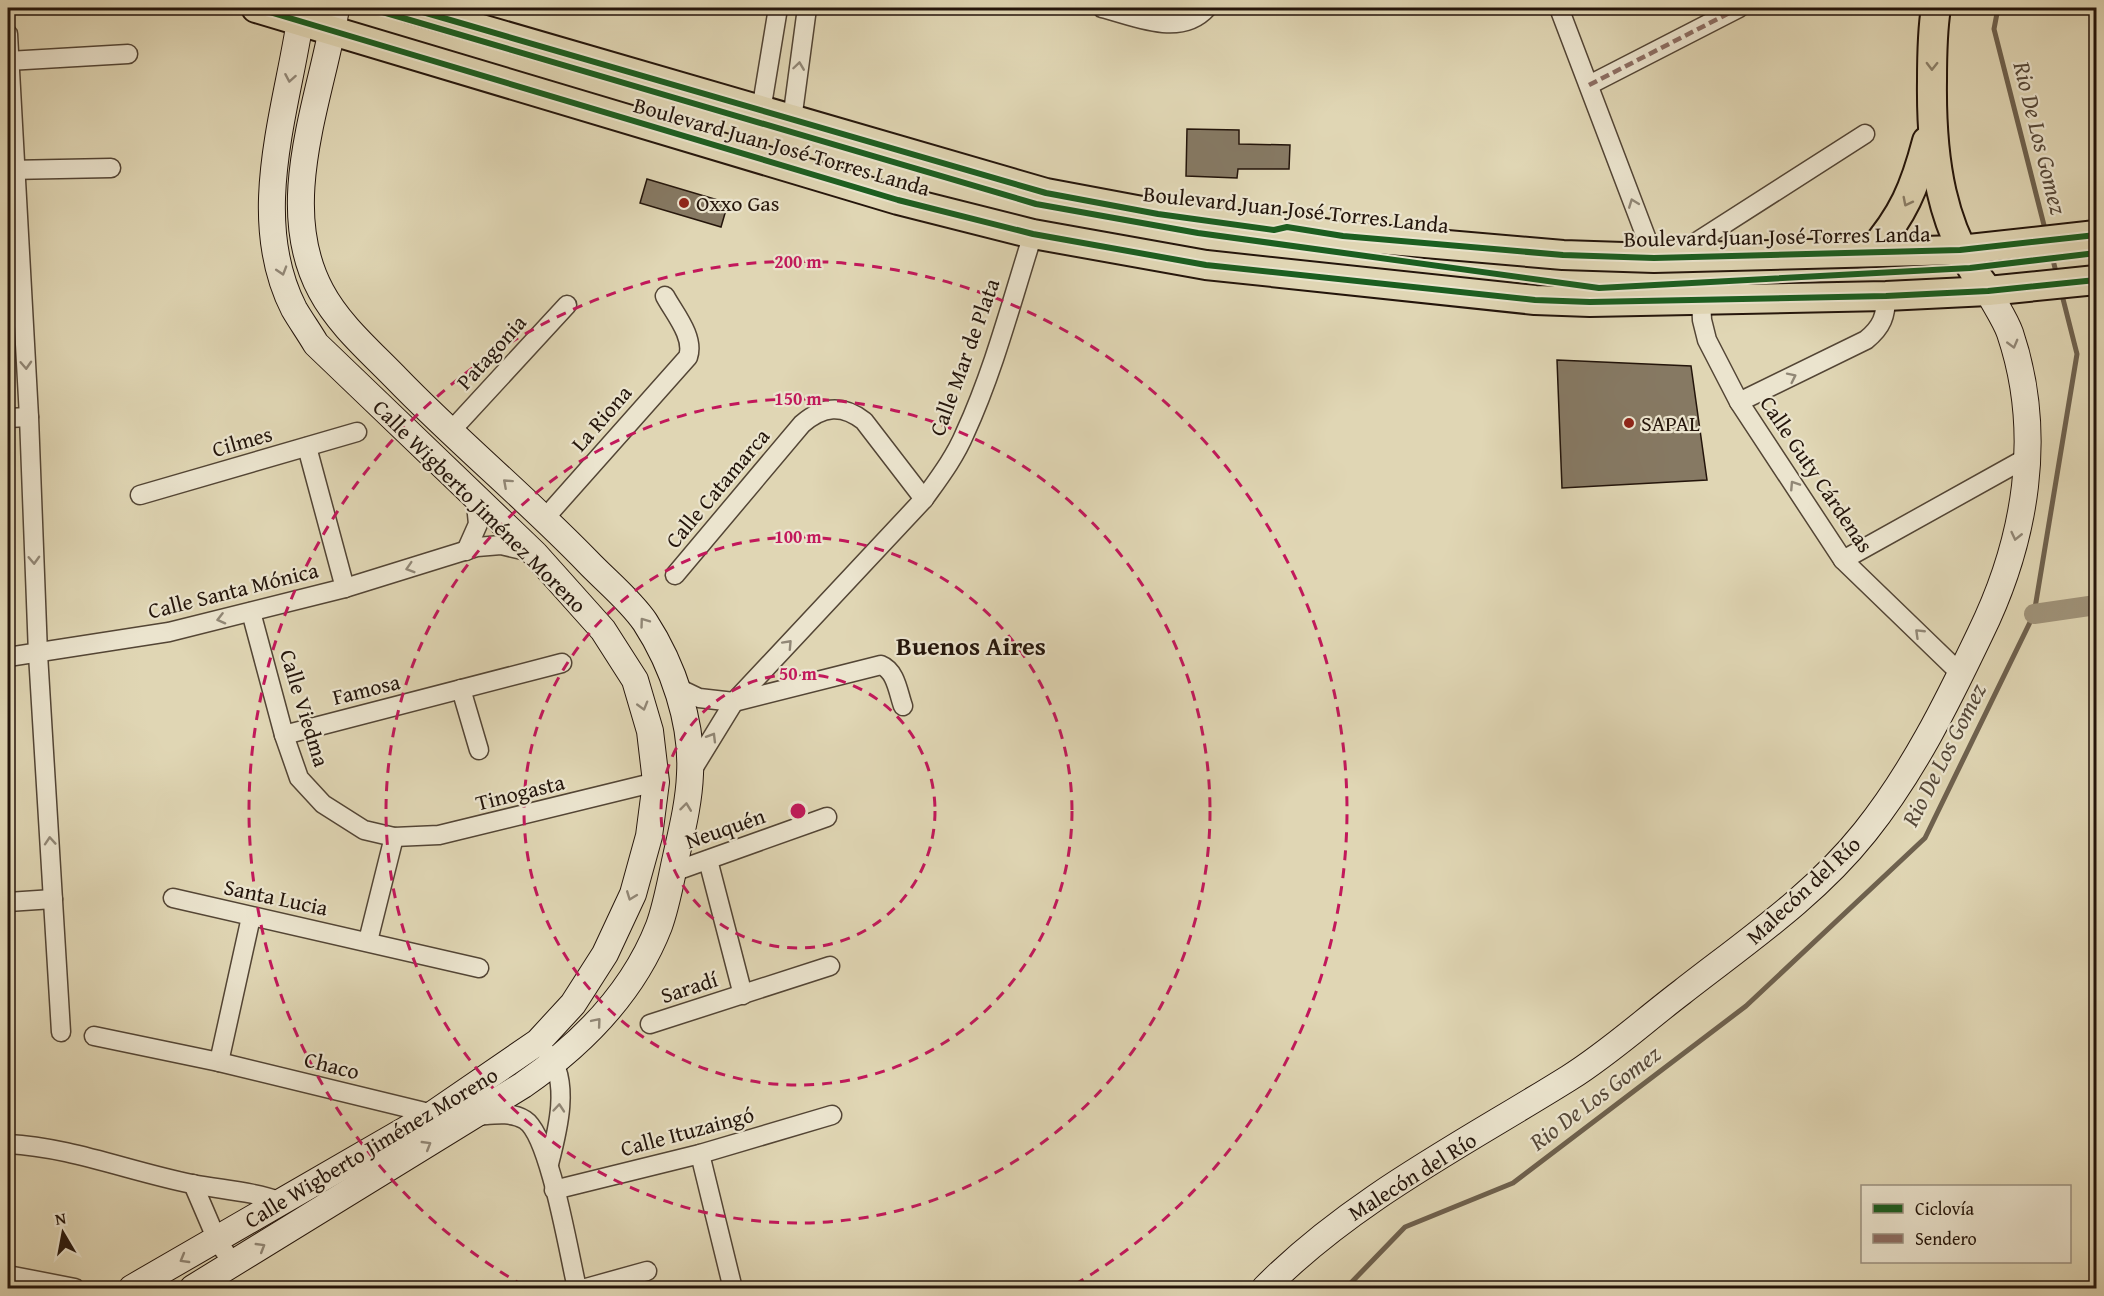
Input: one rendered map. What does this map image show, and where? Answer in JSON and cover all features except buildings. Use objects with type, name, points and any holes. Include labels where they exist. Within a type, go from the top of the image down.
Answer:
[{"type":"main road","name":"Boulevard Juan José Torres Landa","points":[[256,8],[334,19],[898,201],[1034,234],[1206,265],[1275,274],[1554,301],[1886,296],[1988,291],[2097,280]]},
{"type":"main road","name":"Boulevard Juan José Torres Landa","points":[[409,8],[1046,193],[1158,214],[1274,230],[1287,227],[1343,236],[1563,255],[1663,258],[1960,250],[2097,235]]},
{"type":"main road","points":[[1936,8],[1932,44],[1931,127],[1940,192],[1960,250],[1970,268],[1988,291]]},
{"type":"main road","points":[[1871,252],[1897,220],[1915,187],[1931,127]]},
{"type":"street","points":[[761,111],[778,8]]},
{"type":"street","points":[[792,120],[807,8]]},
{"type":"street","points":[[1102,8],[1167,24],[1199,17],[1207,8]]},
{"type":"street","points":[[1559,8],[1589,85],[1663,258],[1865,134]]},
{"type":"street","points":[[1589,85],[1739,8]]},
{"type":"street","name":"Calle Wigberto Jiménez Moreno","points":[[132,1288],[433,1114],[538,1042],[573,1004],[610,944],[633,894],[650,836],[656,782],[650,731],[635,680],[603,630],[535,554],[475,494],[316,344],[294,308],[279,264],[272,221],[272,180],[301,14]]},
{"type":"street","name":"Calle Wigberto Jiménez Moreno","points":[[194,1288],[474,1117],[555,1063],[585,1036],[640,965],[660,925],[673,872],[691,773],[687,729],[676,687],[661,649],[643,618],[545,518],[450,432],[346,326],[321,291],[306,250],[301,210],[304,166],[334,19]]},
{"type":"street","points":[[8,34],[12,169],[29,417],[38,654],[61,1032]]},
{"type":"street","points":[[8,60],[128,54]]},
{"type":"street","points":[[12,169],[111,168]]},
{"type":"street","name":"Calle Mar de Plata","points":[[691,773],[734,702],[924,499],[965,434],[1034,234]]},
{"type":"street","name":"Malecón del Río","points":[[1265,1288],[1300,1252],[1346,1217],[1575,1075],[1767,929],[1819,882],[1864,834],[1908,774],[1961,674],[2010,565],[2022,510],[2028,458],[2028,423],[2017,360],[2009,330],[1988,291]]},
{"type":"street","name":"La Riona","points":[[545,518],[688,357],[691,349],[689,340],[665,296]]},
{"type":"street","points":[[1739,402],[1866,340],[1881,324],[1886,312],[1886,296]]},
{"type":"street","name":"Calle Guty Cárdenas","points":[[1701,300],[1707,340],[1739,402],[1843,560],[1961,674]]},
{"type":"street","name":"Patagonia","points":[[450,432],[567,305]]},
{"type":"street","name":"Calle Catamarca","points":[[675,575],[802,424],[815,413],[832,408],[851,411],[864,421],[924,499]]},
{"type":"street","points":[[8,418],[29,417]]},
{"type":"street","name":"Cilmes","points":[[140,495],[357,432]]},
{"type":"street","points":[[307,447],[345,588]]},
{"type":"street","points":[[1843,560],[2028,458]]},
{"type":"street","points":[[465,551],[478,524],[475,494]]},
{"type":"street","name":"Calle Santa Mónica","points":[[8,657],[170,633],[345,588],[465,551],[501,545],[535,554]]},
{"type":"street","name":"Calle Viedma","points":[[252,612],[284,735],[299,778],[323,804],[364,830],[394,837]]},
{"type":"street","name":"Famosa","points":[[284,735],[562,663]]},
{"type":"street","points":[[676,687],[699,698],[734,702],[881,665],[888,668],[903,706]]},
{"type":"street","points":[[461,689],[479,750]]},
{"type":"street","name":"Tinogasta","points":[[394,837],[439,835],[488,825],[656,782]]},
{"type":"street","name":"Neuquén","points":[[673,872],[827,817]]},
{"type":"street","points":[[368,940],[394,837]]},
{"type":"street","points":[[708,860],[743,994]]},
{"type":"street","name":"Santa Lucia","points":[[173,898],[251,917],[368,940],[479,968]]},
{"type":"street","points":[[8,902],[53,899]]},
{"type":"street","points":[[219,1062],[251,917]]},
{"type":"street","name":"Saradí","points":[[650,1024],[830,966]]},
{"type":"street","name":"Chaco","points":[[94,1036],[219,1062],[433,1114]]},
{"type":"street","points":[[538,1042],[555,1063],[560,1080],[560,1101],[549,1166]]},
{"type":"street","points":[[474,1117],[514,1115],[525,1120],[540,1137],[549,1166],[577,1288]]},
{"type":"street","name":"Calle Ituzaingó","points":[[554,1190],[700,1154],[832,1115]]},
{"type":"street","points":[[8,1144],[49,1150],[193,1184],[259,1193],[282,1202]]},
{"type":"street","points":[[700,1154],[732,1286]]},
{"type":"street","points":[[193,1184],[217,1240],[232,1264]]},
{"type":"street","points":[[586,1288],[647,1271]]},
{"type":"street","points":[[8,1275],[75,1288]]},
{"type":"waterway","name":"Rio De Los Gomez","points":[[1998,8],[1994,29],[2046,233]]},
{"type":"waterway","name":"Rio De Los Gomez","points":[[2050,248],[2057,276]]},
{"type":"waterway","name":"Rio De Los Gomez","points":[[1346,1288],[1405,1227],[1513,1183],[1746,1006],[1925,838],[2034,614],[2077,354],[2061,291]]},
{"type":"waterway","points":[[2034,614],[2096,605]]},
{"type":"marked path","points":[[1589,85],[1739,8]]},
{"type":"cycle path","points":[[256,8],[898,200],[1033,234],[1206,265],[1535,300],[1590,302],[1886,296],[1988,291],[2096,280]]},
{"type":"cycle path","points":[[369,8],[1036,204],[1198,233],[1599,288],[1970,268],[2096,253]]},
{"type":"cycle path","points":[[409,8],[1046,193],[1158,214],[1274,230],[1287,227],[1343,236],[1563,255],[1654,258],[1960,250],[2096,235]]},
{"type":"place","name":"Oxxo Gas","points":[[684,203]]},
{"type":"place","name":"SAPAL","points":[[1629,423]]},
{"type":"district","name":"Buenos Aires","points":[[971,646]]}]
